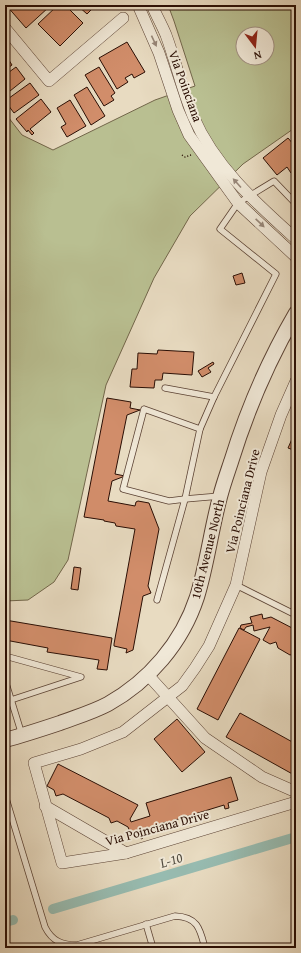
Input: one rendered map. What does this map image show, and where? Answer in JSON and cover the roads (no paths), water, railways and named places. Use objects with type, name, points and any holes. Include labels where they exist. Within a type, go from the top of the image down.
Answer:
[{"type":"street","name":"Via Poinciana","points":[[138,5],[159,53],[178,110],[189,135],[218,168],[296,239]]},
{"type":"street","name":"Via Poinciana","points":[[152,5],[166,34],[193,117],[218,168],[238,204],[296,257]]},
{"type":"street","points":[[5,28],[49,81],[123,18]]},
{"type":"street","name":"10th Avenue North","points":[[5,740],[86,714],[107,704],[148,675],[165,656],[177,639],[188,619],[201,583],[220,496],[242,426],[271,357],[296,313]]},
{"type":"street","name":"Via Poinciana Drive","points":[[296,381],[281,415],[261,472],[236,585],[209,646],[182,686],[123,732],[81,749],[34,762],[62,863],[126,853],[296,802]]},
{"type":"street","points":[[148,675],[205,738],[262,777],[296,792]]},
{"type":"street","points":[[45,806],[126,853]]},
{"type":"lane","points":[[157,600],[185,499],[200,429],[214,397],[276,274],[220,229],[238,204],[274,181],[296,204]]},
{"type":"lane","points":[[165,388],[214,397]]},
{"type":"lane","points":[[200,429],[144,409],[123,489],[169,501],[220,496]]},
{"type":"lane","points":[[236,585],[296,615]]},
{"type":"lane","points":[[5,656],[81,677],[11,700]]},
{"type":"lane","points":[[5,680],[22,735]]},
{"type":"lane","points":[[5,795],[45,927],[48,934],[54,940],[62,944],[77,945],[175,916],[184,916],[192,919],[197,924],[201,932],[205,948]]},
{"type":"lane","points":[[146,924],[153,948]]},
{"type":"waterway","name":"L-10","points":[[53,909],[296,837]]},
{"type":"waterway","name":"L-10","points":[[5,922],[13,920]]}]
